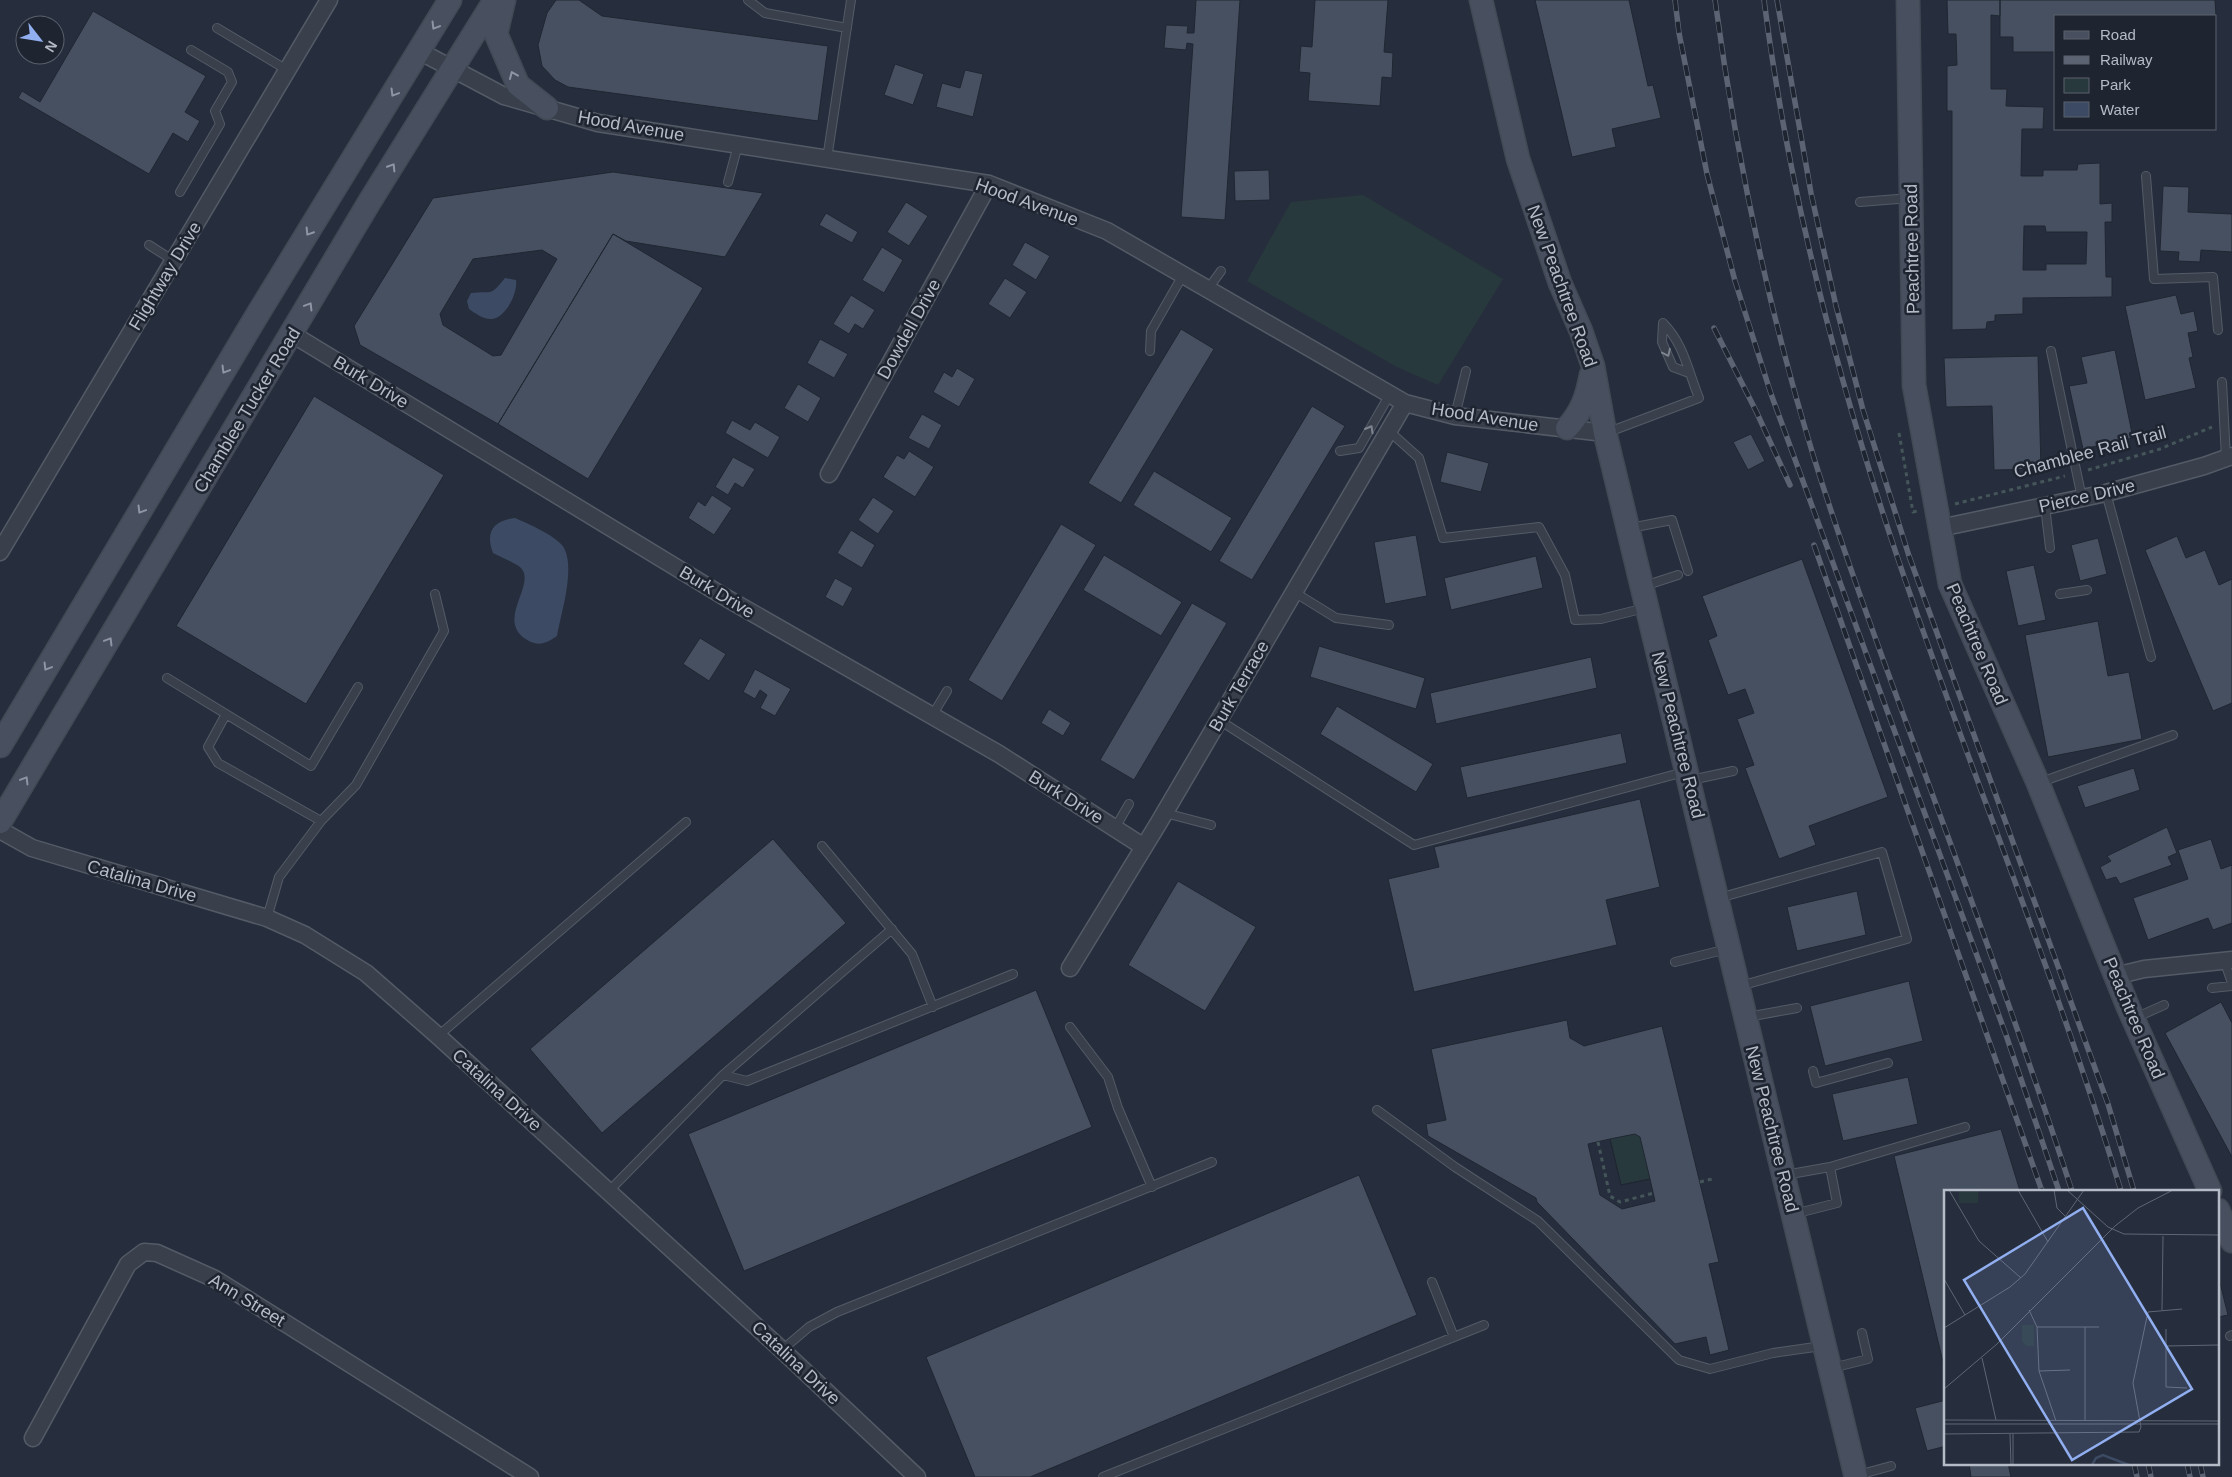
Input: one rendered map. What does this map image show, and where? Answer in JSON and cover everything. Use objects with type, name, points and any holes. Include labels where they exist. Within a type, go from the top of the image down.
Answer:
[{"type":"street","name":"Flightway Drive","points":[[0,552],[330,0]]},
{"type":"street","points":[[0,746],[259,312],[450,0]]},
{"type":"street","name":"Chamblee Tucker Road","points":[[0,822],[370,201],[495,0]]},
{"type":"street","points":[[504,0],[496,34],[518,85],[547,108]]},
{"type":"street","name":"New Peachtree Road","points":[[1481,0],[1518,159],[1557,275],[1581,331],[1593,366],[1605,433],[1856,1476]]},
{"type":"street","name":"Peachtree Road","points":[[1908,0],[1914,385],[1950,584],[2038,783],[2115,976],[2210,1190]]},
{"type":"street","name":"Hood Avenue","points":[[419,51],[504,96],[598,123],[989,184],[1107,231],[1406,403],[1454,416],[1605,433]]},
{"type":"street","name":"Dowdell Drive","points":[[829,474],[989,184]]},
{"type":"street","name":"Burk Drive","points":[[292,334],[728,599],[999,754],[1144,847]]},
{"type":"street","points":[[1567,428],[1582,410],[1588,393],[1593,366]]},
{"type":"street","name":"Burk Terrace","points":[[1070,968],[1144,847],[1406,403]]},
{"type":"street","name":"Pierce Drive","points":[[1940,528],[2106,493],[2204,466],[2229,457]]},
{"type":"street","name":"Catalina Drive","points":[[0,830],[32,848],[267,918],[305,935],[366,974],[438,1036],[782,1350],[918,1477]]},
{"type":"street","points":[[2115,976],[2144,970],[2228,960]]},
{"type":"street","points":[[2220,1214],[2232,1241]]},
{"type":"street","name":"Ann Street","points":[[33,1438],[128,1264],[144,1252],[157,1253],[216,1279],[527,1476]]},
{"type":"lane","points":[[748,0],[765,13],[847,28]]},
{"type":"lane","points":[[827,158],[851,0]]},
{"type":"lane","points":[[217,28],[287,70]]},
{"type":"lane","points":[[180,192],[220,124],[214,111],[232,82],[228,72],[191,50]]},
{"type":"lane","points":[[728,182],[738,144]]},
{"type":"lane","points":[[2146,176],[2154,279],[2212,277],[2218,330]]},
{"type":"lane","points":[[1860,202],[1912,198]]},
{"type":"lane","points":[[149,245],[174,261]]},
{"type":"lane","points":[[1208,289],[1221,271]]},
{"type":"lane","points":[[1150,351],[1151,331],[1183,275]]},
{"type":"lane","points":[[1605,433],[1698,398],[1689,373],[1687,361],[1675,335],[1663,323],[1662,342],[1674,367],[1689,373]]},
{"type":"lane","points":[[2051,351],[2082,498]]},
{"type":"lane","points":[[1454,416],[1466,371]]},
{"type":"lane","points":[[2222,382],[2224,422],[2229,457]]},
{"type":"lane","points":[[1340,451],[1359,448],[1390,394]]},
{"type":"lane","points":[[1389,431],[1419,458],[1443,538],[1539,527],[1565,575],[1575,620],[1601,619],[1644,597],[1678,575]]},
{"type":"lane","points":[[2106,493],[2151,658]]},
{"type":"lane","points":[[2045,506],[2050,548]]},
{"type":"lane","points":[[1628,529],[1672,520],[1688,571]]},
{"type":"lane","points":[[2060,594],[2087,590]]},
{"type":"lane","points":[[1294,592],[1336,618],[1389,625]]},
{"type":"lane","points":[[267,918],[279,876],[321,821],[356,784],[444,631],[435,594]]},
{"type":"lane","points":[[167,678],[311,766],[358,687]]},
{"type":"lane","points":[[932,716],[947,691]]},
{"type":"lane","points":[[226,714],[208,747],[218,763],[321,821]]},
{"type":"lane","points":[[1219,720],[1414,845],[1688,776],[1733,771]]},
{"type":"lane","points":[[2038,783],[2173,735]]},
{"type":"lane","points":[[1115,828],[1129,804]]},
{"type":"lane","points":[[1164,813],[1211,825]]},
{"type":"lane","points":[[438,1036],[686,822]]},
{"type":"lane","points":[[822,846],[912,954],[933,1007]]},
{"type":"lane","points":[[1717,899],[1882,852],[1907,940],[1738,986]]},
{"type":"lane","points":[[608,1192],[724,1075],[892,929]]},
{"type":"lane","points":[[1675,962],[1729,948]]},
{"type":"lane","points":[[2212,988],[2232,984],[2228,960]]},
{"type":"lane","points":[[724,1075],[747,1081],[1014,974]]},
{"type":"lane","points":[[2134,1019],[2164,1005]]},
{"type":"lane","points":[[1746,1017],[1797,1008]]},
{"type":"lane","points":[[1070,1027],[1108,1077],[1118,1108],[1152,1187]]},
{"type":"lane","points":[[1813,1071],[1816,1084],[1888,1063]]},
{"type":"lane","points":[[1377,1110],[1455,1167],[1538,1221],[1679,1360],[1710,1369],[1773,1353],[1824,1345]]},
{"type":"lane","points":[[1783,1175],[1830,1166],[1965,1127]]},
{"type":"lane","points":[[782,1350],[809,1327],[837,1312],[1212,1162]]},
{"type":"lane","points":[[1793,1215],[1837,1203],[1830,1166]]},
{"type":"lane","points":[[1432,1282],[1454,1338]]},
{"type":"lane","points":[[1103,1477],[1484,1325]]},
{"type":"lane","points":[[1830,1368],[1868,1359],[1862,1333]]},
{"type":"lane","points":[[1856,1476],[1891,1466]]},
{"type":"path","name":"Chamblee Rail Trail","points":[[1953,504],[2160,450],[2224,422]]},
{"type":"path","points":[[1598,1142],[1610,1196],[1620,1202],[1654,1193]]},
{"type":"path","points":[[1700,1182],[1712,1179]]},
{"type":"green space","points":[[1363,195],[1503,279],[1438,385],[1397,367],[1247,281],[1291,202]]},
{"type":"green space","points":[[1635,1134],[1640,1137],[1650,1179],[1621,1185],[1610,1139]]},
{"type":"water","points":[[505,278],[516,280],[516,285],[513,298],[502,314],[489,319],[469,309],[467,301],[471,293],[493,291]]},
{"type":"water","points":[[515,518],[552,537],[562,545],[566,553],[568,564],[567,589],[557,636],[544,643],[533,643],[519,633],[515,624],[515,614],[524,584],[524,575],[519,566],[493,553],[491,546],[491,533],[496,525]]},
{"type":"building","points":[[556,0],[579,0],[602,16],[828,46],[818,121],[568,87],[555,80],[542,66],[538,45],[547,13]]},
{"type":"building","points":[[1196,0],[1240,0],[1225,220],[1181,217],[1193,44],[1187,43],[1186,50],[1164,48],[1166,25],[1188,26],[1187,33],[1194,33]]},
{"type":"building","points":[[1315,0],[1388,0],[1384,52],[1393,53],[1392,78],[1382,77],[1380,106],[1308,101],[1310,73],[1299,72],[1301,46],[1312,47]]},
{"type":"building","points":[[1535,0],[1629,0],[1648,86],[1653,85],[1661,118],[1612,129],[1616,147],[1572,157]]},
{"type":"building","points":[[1947,0],[2000,0],[2000,16],[1991,15],[1991,89],[2007,89],[2006,106],[2044,107],[2043,129],[2022,129],[2021,176],[2043,176],[2043,170],[2077,170],[2078,164],[2100,163],[2100,204],[2112,203],[2112,222],[2105,222],[2106,277],[2112,277],[2112,297],[2023,298],[2023,314],[1995,315],[1995,321],[1987,322],[1986,329],[1952,330],[1952,111],[1947,111],[1947,66],[1957,65],[1956,34],[1948,34]],"holes":[[[2024,226],[2045,226],[2046,232],[2087,232],[2086,264],[2046,264],[2046,270],[2023,270]]]},
{"type":"building","points":[[2000,0],[2215,0],[2216,15],[2054,15],[2054,52],[2013,52],[2013,37],[2000,37]]},
{"type":"building","points":[[93,11],[206,76],[185,112],[200,121],[188,142],[173,133],[149,174],[18,98],[22,91],[40,102],[62,65],[65,65],[65,59]]},
{"type":"building","points":[[895,64],[924,74],[913,105],[884,95]]},
{"type":"building","points":[[965,70],[983,74],[973,117],[936,107],[942,83],[960,88]]},
{"type":"building","points":[[1269,170],[1270,200],[1235,201],[1234,171]]},
{"type":"building","points":[[613,172],[763,193],[725,257],[626,241],[613,234],[498,424],[360,345],[354,326],[433,198]],"holes":[[[542,250],[557,259],[501,355],[493,356],[443,325],[440,314],[473,259]]]},
{"type":"building","points":[[2163,186],[2189,187],[2188,212],[2232,214],[2232,252],[2201,250],[2200,262],[2178,261],[2179,252],[2160,251]]},
{"type":"building","points":[[906,202],[928,216],[909,246],[887,232]]},
{"type":"building","points":[[826,213],[858,232],[852,243],[819,225]]},
{"type":"building","points":[[613,234],[703,288],[588,479],[498,424]]},
{"type":"building","points":[[1025,242],[1050,256],[1036,280],[1012,265]]},
{"type":"building","points":[[882,247],[903,260],[884,293],[862,280]]},
{"type":"building","points":[[1005,278],[1027,292],[1010,318],[988,304]]},
{"type":"building","points":[[851,295],[875,310],[863,329],[855,324],[849,334],[833,324]]},
{"type":"building","points":[[2176,295],[2181,314],[2194,311],[2198,331],[2188,333],[2193,357],[2189,358],[2196,388],[2145,400],[2125,306]]},
{"type":"building","points":[[1181,329],[1214,349],[1121,503],[1088,483]]},
{"type":"building","points":[[820,339],[848,354],[834,378],[807,363]]},
{"type":"building","points":[[2115,350],[2133,438],[2083,449],[2069,386],[2087,383],[2081,357]]},
{"type":"building","points":[[2038,356],[2041,469],[1994,470],[1992,406],[1946,407],[1944,358]]},
{"type":"building","points":[[957,368],[975,379],[959,407],[933,392],[944,372],[952,377]]},
{"type":"building","points":[[798,384],[821,398],[808,422],[784,408]]},
{"type":"building","points":[[314,396],[444,475],[306,704],[176,626]]},
{"type":"building","points":[[1312,406],[1345,426],[1252,580],[1219,561]]},
{"type":"building","points":[[922,414],[942,425],[929,449],[908,438]]},
{"type":"building","points":[[732,420],[750,430],[755,422],[780,437],[768,458],[725,433]]},
{"type":"building","points":[[1751,434],[1765,461],[1748,470],[1733,442]]},
{"type":"building","points":[[909,451],[934,467],[915,497],[883,477],[897,455],[904,459]]},
{"type":"building","points":[[1447,452],[1489,463],[1481,492],[1440,482]]},
{"type":"building","points":[[733,457],[755,469],[743,488],[735,483],[728,495],[715,487]]},
{"type":"building","points":[[1154,471],[1232,518],[1211,552],[1133,505]]},
{"type":"building","points":[[712,495],[732,508],[714,535],[688,518],[698,501],[705,506]]},
{"type":"building","points":[[873,497],[894,511],[878,534],[858,520]]},
{"type":"building","points":[[1061,524],[1096,545],[1002,701],[968,680]]},
{"type":"building","points":[[851,530],[875,545],[862,568],[837,553]]},
{"type":"building","points":[[1416,535],[1427,596],[1385,604],[1374,542]]},
{"type":"building","points":[[2177,536],[2186,558],[2205,550],[2219,585],[2232,579],[2232,703],[2213,711],[2145,550]]},
{"type":"building","points":[[2098,538],[2107,574],[2080,581],[2071,545]]},
{"type":"building","points":[[1104,555],[1182,602],[1161,636],[1083,590]]},
{"type":"building","points":[[1536,556],[1543,588],[1451,610],[1444,578]]},
{"type":"building","points":[[1802,559],[1888,797],[1809,826],[1816,845],[1779,859],[1745,768],[1754,765],[1737,719],[1754,713],[1745,689],[1728,695],[1708,640],[1717,636],[1702,596]]},
{"type":"building","points":[[2034,565],[2046,620],[2018,626],[2006,571]]},
{"type":"building","points":[[835,578],[853,588],[843,607],[825,597]]},
{"type":"building","points":[[1192,603],[1227,623],[1134,780],[1100,760]]},
{"type":"building","points":[[2098,621],[2108,676],[2129,672],[2142,739],[2048,757],[2025,635]]},
{"type":"building","points":[[700,638],[726,654],[709,681],[683,664]]},
{"type":"building","points":[[1319,646],[1425,678],[1416,709],[1310,677]]},
{"type":"building","points":[[1591,657],[1597,688],[1436,724],[1430,693]]},
{"type":"building","points":[[755,669],[791,689],[775,716],[760,708],[767,695],[760,690],[755,699],[743,692]]},
{"type":"building","points":[[1337,706],[1433,764],[1416,792],[1320,734]]},
{"type":"building","points":[[1049,709],[1071,723],[1063,736],[1041,723]]},
{"type":"building","points":[[1621,733],[1627,763],[1467,798],[1460,767]]},
{"type":"building","points":[[2134,768],[2140,790],[2085,808],[2077,786]]},
{"type":"building","points":[[1640,799],[1660,887],[1606,900],[1617,945],[1414,992],[1388,879],[1439,867],[1434,847]]},
{"type":"building","points":[[2167,827],[2177,853],[2168,857],[2172,865],[2120,884],[2116,877],[2106,880],[2100,867],[2111,861],[2107,856]]},
{"type":"building","points":[[773,839],[846,923],[602,1133],[530,1049]]},
{"type":"building","points":[[2211,839],[2221,869],[2232,865],[2232,923],[2213,930],[2208,918],[2148,940],[2133,898],[2188,879],[2178,850]]},
{"type":"building","points":[[1178,881],[1256,927],[1205,1011],[1128,965]]},
{"type":"building","points":[[1857,891],[1866,935],[1797,951],[1787,907]]},
{"type":"building","points":[[1909,981],[1923,1041],[1825,1066],[1810,1006]]},
{"type":"building","points":[[1036,990],[1092,1127],[744,1271],[688,1134]]},
{"type":"building","points":[[2221,1002],[2232,1023],[2232,1157],[2165,1033]]},
{"type":"building","points":[[1567,1020],[1570,1038],[1584,1046],[1662,1026],[1719,1262],[1709,1264],[1729,1350],[1710,1355],[1706,1337],[1675,1344],[1537,1202],[1536,1198],[1428,1136],[1426,1124],[1446,1120],[1431,1049]],"holes":[[[1635,1134],[1640,1137],[1650,1179],[1621,1185],[1610,1139]]]},
{"type":"building","points":[[1908,1077],[1918,1124],[1843,1141],[1832,1094]]},
{"type":"building","points":[[2001,1129],[2020,1190],[1944,1190],[1943,1362],[1894,1156]]},
{"type":"building","points":[[1610,1139],[1621,1185],[1650,1179],[1655,1201],[1622,1209],[1600,1195],[1588,1144]]},
{"type":"building","points":[[1359,1175],[1417,1315],[1030,1477],[975,1477],[926,1357]]},
{"type":"building","points":[[2220,1283],[2228,1315],[2220,1317]]},
{"type":"building","points":[[1944,1401],[1944,1447],[1927,1451],[1915,1408]]},
{"type":"building","points":[[1969,1464],[2008,1464],[2011,1477],[1971,1477]]},
{"type":"railway","points":[[1675,0],[1679,33],[1707,174],[1735,281],[1771,394],[2006,1035],[2059,1190]]},
{"type":"railway","points":[[1715,0],[1743,174],[1768,288],[1797,402],[1858,590],[1972,902],[2072,1190]]},
{"type":"railway","points":[[1764,0],[1786,141],[1800,210],[1816,280],[1853,418],[1896,553],[1952,713],[2069,1030],[2121,1190]]},
{"type":"railway","points":[[1777,0],[1811,193],[1836,306],[1863,410],[1909,556],[2108,1104],[2134,1190]]},
{"type":"railway","points":[[1714,328],[1756,411],[1790,485]]},
{"type":"railway","points":[[1814,545],[2042,1190]]},
{"type":"railway","points":[[2134,1464],[2137,1477]]},
{"type":"railway","points":[[2148,1464],[2151,1477]]},
{"type":"railway","points":[[2187,1464],[2190,1477]]},
{"type":"railway","points":[[2200,1464],[2203,1477]]}]
